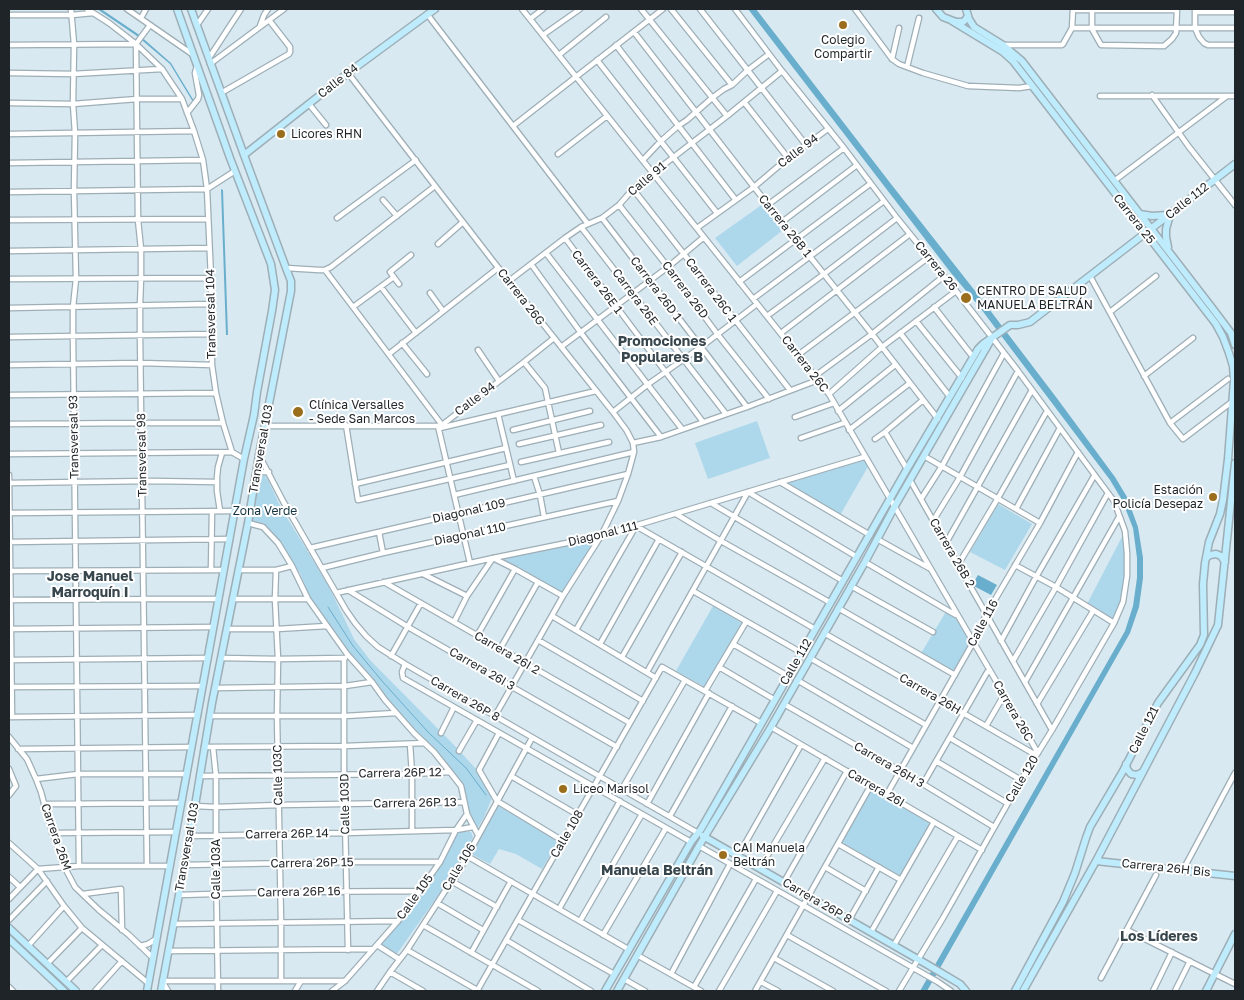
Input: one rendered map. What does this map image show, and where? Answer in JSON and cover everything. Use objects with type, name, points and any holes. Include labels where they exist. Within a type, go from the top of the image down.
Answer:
[{"type":"street","name":"Transversal 93","points":[[71,9],[74,44],[73,104],[75,133],[76,279],[73,307],[73,336],[79,866]]},
{"type":"street","points":[[9,163],[203,160],[182,99],[162,69],[137,42],[87,9]]},
{"type":"street","points":[[127,9],[194,55]]},
{"type":"street","points":[[141,18],[146,9]]},
{"type":"street","name":"Transversal 103","points":[[146,991],[244,459],[254,415],[275,290],[271,264],[235,171],[177,9]]},
{"type":"street","name":"Transversal 103","points":[[161,991],[190,836],[204,747],[291,291],[291,281],[191,9]]},
{"type":"street","points":[[197,25],[208,9]]},
{"type":"street","points":[[209,61],[241,9]]},
{"type":"street","points":[[260,27],[268,9]]},
{"type":"street","points":[[209,61],[284,9]]},
{"type":"street","name":"Calle 84","points":[[244,155],[348,73],[435,9]]},
{"type":"street","name":"Carrera 26C","points":[[522,9],[817,378],[974,641],[1037,754]]},
{"type":"street","points":[[530,19],[543,9]]},
{"type":"street","points":[[543,35],[580,9]]},
{"type":"street","points":[[641,9],[727,116]]},
{"type":"street","points":[[513,126],[663,9]]},
{"type":"street","points":[[672,9],[732,85]]},
{"type":"street","points":[[700,9],[806,145]]},
{"type":"street","name":"Carrera 26","points":[[735,9],[858,165],[870,184],[994,337],[1114,501],[1125,532]]},
{"type":"street","points":[[855,9],[892,59],[907,67],[968,86],[1019,88],[1032,86]]},
{"type":"street","points":[[1003,45],[1062,45],[1072,28],[1073,9],[1178,9],[1177,29],[1172,39],[1164,46],[1101,45],[1092,29],[1092,10]]},
{"type":"street","name":"Carrera 25","points":[[935,10],[943,17],[1003,52],[1013,60],[1145,234],[1206,310],[1223,337],[1233,366],[1233,400],[1228,459]]},
{"type":"street","points":[[1235,12],[1195,11],[1196,28],[1199,37],[1204,43],[1208,45],[1235,45]]},
{"type":"street","points":[[952,21],[963,22],[966,20],[968,12]]},
{"type":"street","name":"Carrera 25","points":[[968,12],[976,30],[1003,45],[1022,61],[1171,253],[1231,333],[1235,345]]},
{"type":"street","points":[[9,15],[94,13]]},
{"type":"street","points":[[428,14],[588,224]]},
{"type":"street","points":[[559,55],[606,17]]},
{"type":"street","points":[[907,67],[919,18]]},
{"type":"street","points":[[221,93],[289,54],[290,47],[270,20]]},
{"type":"street","points":[[137,42],[150,25]]},
{"type":"street","points":[[892,59],[899,28]]},
{"type":"street","points":[[1072,28],[1235,28]]},
{"type":"street","name":"Carrera 26B 1","points":[[634,32],[754,187],[938,418]]},
{"type":"street","points":[[9,45],[137,42]]},
{"type":"street","name":"Transversal 98","points":[[137,42],[138,220],[142,278],[140,363],[146,866]]},
{"type":"street","points":[[616,46],[735,199]]},
{"type":"street","points":[[643,160],[678,126],[769,54]]},
{"type":"street","points":[[597,60],[717,213]]},
{"type":"street","points":[[187,113],[199,95],[195,73],[198,66]]},
{"type":"street","points":[[9,73],[73,74],[162,69]]},
{"type":"street","name":"Calle 91","points":[[509,281],[565,238],[582,227],[602,218],[633,189],[782,71]]},
{"type":"street","name":"Carrera 26G","points":[[348,73],[498,268],[613,412],[633,443],[634,452],[628,474],[618,501],[601,536]]},
{"type":"street","points":[[205,88],[214,92],[218,84]]},
{"type":"street","points":[[1152,95],[1235,205]]},
{"type":"street","points":[[1100,96],[1235,96]]},
{"type":"street","points":[[1114,181],[1227,96]]},
{"type":"street","points":[[9,103],[73,104],[137,99],[182,99]]},
{"type":"street","points":[[744,102],[788,158]]},
{"type":"street","points":[[309,104],[326,125]]},
{"type":"street","points":[[216,119],[220,110],[225,111],[229,115]]},
{"type":"street","points":[[558,154],[607,116]]},
{"type":"street","name":"Calle 94","points":[[697,228],[754,187],[788,158],[828,129]]},
{"type":"street","points":[[9,134],[194,131]]},
{"type":"street","points":[[769,204],[844,148]]},
{"type":"street","name":"Transversal 104","points":[[203,160],[207,189],[211,278],[212,365],[216,393],[232,452]]},
{"type":"street","points":[[337,218],[416,160]]},
{"type":"street","name":"Calle 112","points":[[605,991],[973,357],[983,344],[1010,325],[1030,322],[1235,164]]},
{"type":"street","points":[[782,222],[858,165]]},
{"type":"street","points":[[9,192],[207,189],[235,171]]},
{"type":"street","points":[[740,282],[870,184]]},
{"type":"street","points":[[286,268],[325,270],[331,267],[436,186]]},
{"type":"street","name":"Carrera 26C 1","points":[[633,189],[790,390]]},
{"type":"street","points":[[383,200],[397,216]]},
{"type":"street","points":[[753,299],[884,201]]},
{"type":"street","name":"Carrera 26D","points":[[618,205],[769,399]]},
{"type":"street","points":[[1140,214],[1152,216],[1170,214],[1166,237],[1171,253]]},
{"type":"street","name":"Carrera 26D 1","points":[[602,218],[747,407]]},
{"type":"street","points":[[767,316],[897,218]]},
{"type":"street","points":[[9,220],[208,219]]},
{"type":"street","points":[[438,244],[464,222]]},
{"type":"street","name":"Carrera 26E","points":[[582,227],[726,414]]},
{"type":"street","points":[[781,333],[910,234]]},
{"type":"street","points":[[561,347],[633,294],[704,237]]},
{"type":"street","name":"Carrera 26E 1","points":[[565,238],[703,422]]},
{"type":"street","points":[[9,251],[209,248]]},
{"type":"street","points":[[546,253],[682,429]]},
{"type":"street","points":[[399,284],[390,272],[411,254]]},
{"type":"street","points":[[798,355],[929,257]]},
{"type":"street","points":[[531,264],[661,437]]},
{"type":"street","points":[[389,354],[498,268]]},
{"type":"street","name":"Calle 94","points":[[325,270],[389,354],[439,426],[554,338]]},
{"type":"street","points":[[633,443],[661,437],[747,407],[817,378],[944,276]]},
{"type":"street","points":[[1090,276],[1170,422],[1183,439],[1233,400]]},
{"type":"street","points":[[1110,312],[1156,276]]},
{"type":"street","points":[[353,307],[394,277]]},
{"type":"street","points":[[9,279],[211,278]]},
{"type":"street","points":[[381,287],[416,333]]},
{"type":"street","points":[[828,394],[882,347],[956,290]]},
{"type":"street","points":[[430,294],[443,311]]},
{"type":"street","points":[[9,308],[211,304]]},
{"type":"street","points":[[613,412],[757,304]]},
{"type":"street","points":[[934,307],[973,357]]},
{"type":"street","points":[[916,320],[962,378]]},
{"type":"street","points":[[900,333],[950,398]]},
{"type":"street","points":[[9,337],[212,334]]},
{"type":"street","name":"Calle 112","points":[[616,991],[699,846],[771,727],[865,562],[894,507],[994,337]]},
{"type":"street","points":[[1144,376],[1194,338]]},
{"type":"street","points":[[402,343],[427,374]]},
{"type":"street","points":[[478,350],[499,381]]},
{"type":"street","points":[[921,499],[942,466],[1004,353]]},
{"type":"street","points":[[524,362],[545,388],[559,453]]},
{"type":"street","points":[[9,365],[140,363],[212,365]]},
{"type":"street","points":[[838,411],[895,365]]},
{"type":"street","points":[[934,521],[1018,371]]},
{"type":"street","points":[[1170,422],[1228,379]]},
{"type":"street","points":[[849,430],[910,383]]},
{"type":"street","points":[[946,543],[1032,390]]},
{"type":"street","points":[[265,426],[439,426],[596,391]]},
{"type":"street","points":[[257,392],[262,400],[267,400],[271,394]]},
{"type":"street","points":[[9,395],[216,393]]},
{"type":"street","points":[[875,439],[923,400]]},
{"type":"street","points":[[795,416],[834,404]]},
{"type":"street","points":[[254,415],[257,410],[265,411],[267,414]]},
{"type":"street","points":[[513,430],[590,410]]},
{"type":"street","points":[[958,565],[1047,411]]},
{"type":"street","points":[[498,414],[514,481]]},
{"type":"street","points":[[9,424],[223,423]]},
{"type":"street","points":[[801,438],[844,423]]},
{"type":"street","points":[[346,425],[358,500],[510,465]]},
{"type":"street","points":[[519,444],[601,425]]},
{"type":"street","points":[[439,426],[470,563]]},
{"type":"street","points":[[1016,509],[1060,428]]},
{"type":"street","points":[[885,432],[907,469]]},
{"type":"street","points":[[521,462],[609,442]]},
{"type":"street","points":[[355,484],[506,448]]},
{"type":"street","points":[[220,511],[217,482],[222,452]]},
{"type":"street","points":[[9,454],[232,452],[244,459]]},
{"type":"street","points":[[454,495],[634,452]]},
{"type":"street","name":"Calle 116","points":[[886,794],[974,641],[986,615],[1040,523],[1078,452]]},
{"type":"street","name":"Carrera 26P 8","points":[[259,455],[283,501],[346,610],[366,636],[391,656],[894,945],[960,984],[966,991]]},
{"type":"street","name":"Diagonal 111","points":[[336,593],[601,536],[864,456]]},
{"type":"street","points":[[924,456],[1040,523]]},
{"type":"street","name":"Calle 121","points":[[1015,991],[1063,902],[1090,827],[1127,763],[1163,694],[1186,665],[1204,636],[1203,584],[1208,542],[1220,514],[1228,459]]},
{"type":"street","name":"Calle 121","points":[[1023,991],[1096,862],[1195,673],[1218,625],[1235,463]]},
{"type":"street","points":[[256,475],[260,472],[269,472]]},
{"type":"street","name":"Diagonal 109","points":[[310,548],[628,474]]},
{"type":"street","points":[[9,475],[10,717],[198,715]]},
{"type":"street","points":[[534,476],[544,517]]},
{"type":"street","points":[[1001,641],[1094,476]]},
{"type":"street","name":"Carrera 26B 2","points":[[910,480],[1052,730]]},
{"type":"street","points":[[9,483],[217,482]]},
{"type":"street","points":[[780,482],[870,535]]},
{"type":"street","points":[[647,672],[748,492],[857,557]]},
{"type":"street","points":[[1013,661],[1108,493]]},
{"type":"street","name":"Diagonal 110","points":[[322,568],[618,501]]},
{"type":"street","points":[[711,503],[844,581]]},
{"type":"street","points":[[9,513],[236,510]]},
{"type":"street","points":[[211,570],[212,511]]},
{"type":"street","points":[[676,514],[721,542],[830,603]]},
{"type":"street","points":[[1024,682],[1119,517]]},
{"type":"street","points":[[248,523],[263,527],[278,543],[308,599],[345,656],[372,682],[396,713],[424,744],[434,752],[461,786],[467,814],[478,834]]},
{"type":"street","points":[[576,630],[636,526],[815,629]]},
{"type":"street","points":[[379,532],[383,553]]},
{"type":"street","name":"Calle 120","points":[[899,991],[948,910],[1007,803],[1114,623],[1123,602],[1127,576],[1125,532]]},
{"type":"street","points":[[495,716],[563,596],[601,536]]},
{"type":"street","points":[[9,542],[230,539]]},
{"type":"street","points":[[600,644],[659,539]]},
{"type":"street","points":[[877,539],[930,569]]},
{"type":"street","points":[[622,657],[682,552]]},
{"type":"street","points":[[1206,558],[1216,554],[1221,556],[1225,563]]},
{"type":"street","points":[[454,622],[467,596],[493,558],[563,596]]},
{"type":"street","points":[[865,562],[957,615]]},
{"type":"street","points":[[1015,565],[1056,587],[1114,623]]},
{"type":"street","points":[[238,570],[276,570],[292,566]]},
{"type":"street","points":[[477,636],[515,569]]},
{"type":"street","points":[[9,571],[224,570]]},
{"type":"street","name":"Calle 103C","points":[[276,570],[281,981]]},
{"type":"street","points":[[423,574],[467,596]]},
{"type":"street","name":"Carrera 26I 2","points":[[384,582],[630,724]]},
{"type":"street","points":[[500,649],[538,582]]},
{"type":"street","points":[[851,586],[933,632]]},
{"type":"street","name":"Carrera 26I 3","points":[[348,590],[408,627],[616,747]]},
{"type":"street","points":[[693,591],[802,653]]},
{"type":"street","points":[[10,600],[219,599]]},
{"type":"street","points":[[232,599],[308,599]]},
{"type":"street","points":[[391,656],[421,603]]},
{"type":"street","points":[[838,608],[954,675]]},
{"type":"street","points":[[1037,704],[1094,611]]},
{"type":"street","points":[[552,616],[656,678]]},
{"type":"street","points":[[647,804],[719,667],[746,622]]},
{"type":"street","points":[[227,629],[327,626]]},
{"type":"street","points":[[10,629],[214,627]]},
{"type":"street","name":"Carrera 26H","points":[[824,633],[1037,754]]},
{"type":"street","points":[[538,640],[643,701]]},
{"type":"street","points":[[733,644],[788,676]]},
{"type":"street","points":[[222,658],[278,659],[345,656]]},
{"type":"street","name":"Calle 103D","points":[[345,656],[344,774],[348,950]]},
{"type":"street","points":[[10,660],[208,658]]},
{"type":"street","points":[[810,658],[926,725]]},
{"type":"street","name":"Carrera 26P 8","points":[[405,664],[402,672],[404,678],[691,842]]},
{"type":"street","name":"Calle 108","points":[[478,991],[662,667],[685,680]]},
{"type":"street","points":[[719,667],[775,700]]},
{"type":"street","points":[[923,784],[989,669]]},
{"type":"street","points":[[622,789],[685,680],[761,723]]},
{"type":"street","points":[[797,680],[913,748]]},
{"type":"street","points":[[216,688],[345,686],[372,682]]},
{"type":"street","points":[[10,687],[203,686]]},
{"type":"street","points":[[986,726],[1004,695]]},
{"type":"street","name":"Carrera 26H 3","points":[[784,704],[994,827]]},
{"type":"street","points":[[670,816],[732,706]]},
{"type":"street","points":[[441,733],[454,707]]},
{"type":"street","points":[[210,716],[344,716],[396,713]]},
{"type":"street","points":[[459,751],[477,720]]},
{"type":"street","name":"Carrera 26I","points":[[771,727],[982,850]]},
{"type":"street","points":[[500,733],[479,770],[497,801],[563,840]]},
{"type":"street","name":"Carrera 26M","points":[[9,737],[27,759],[36,779],[62,866],[75,887],[152,957]]},
{"type":"street","name":"Calle 106","points":[[377,991],[453,882],[532,738]]},
{"type":"street","points":[[950,738],[1021,780]]},
{"type":"street","points":[[410,744],[412,831]]},
{"type":"street","points":[[204,747],[424,744]]},
{"type":"street","points":[[738,856],[801,745]]},
{"type":"street","points":[[18,748],[192,747]]},
{"type":"street","name":"Calle 103A","points":[[213,747],[216,776],[218,991]]},
{"type":"street","points":[[760,868],[825,758]]},
{"type":"street","points":[[936,760],[1007,803]]},
{"type":"street","points":[[189,763],[190,770],[195,771],[199,770],[202,764]]},
{"type":"street","points":[[1127,763],[1127,769],[1131,774],[1137,775],[1143,772]]},
{"type":"street","points":[[9,770],[16,786],[9,795]]},
{"type":"street","points":[[784,882],[847,771]]},
{"type":"street","name":"Carrera 26P 12","points":[[200,776],[450,772]]},
{"type":"street","points":[[1183,870],[1235,773]]},
{"type":"street","points":[[36,779],[78,774],[187,774]]},
{"type":"street","points":[[511,776],[578,815]]},
{"type":"street","points":[[185,783],[188,779],[192,778],[195,779],[198,786]]},
{"type":"street","points":[[755,991],[871,786]]},
{"type":"street","points":[[559,909],[620,801]]},
{"type":"street","name":"Carrera 26P 13","points":[[194,806],[464,802]]},
{"type":"street","points":[[44,804],[181,803]]},
{"type":"street","name":"Calle 105","points":[[332,991],[345,981],[398,921],[440,862],[456,830],[467,814]]},
{"type":"street","points":[[580,921],[642,814]]},
{"type":"street","points":[[871,932],[934,822]]},
{"type":"street","name":"Carrera 26P 14","points":[[190,836],[456,830],[474,827]]},
{"type":"street","points":[[603,935],[666,828]]},
{"type":"street","points":[[52,833],[176,832]]},
{"type":"street","points":[[894,945],[958,836]]},
{"type":"street","points":[[9,843],[38,869],[82,928],[148,982]]},
{"type":"street","points":[[838,844],[901,880]]},
{"type":"street","name":"Carrera 26P 8","points":[[699,846],[951,991]]},
{"type":"street","points":[[467,856],[628,950]]},
{"type":"street","name":"Carrera 26P 15","points":[[184,866],[440,862]]},
{"type":"street","name":"Carrera 26H Bis","points":[[1096,862],[1235,876]]},
{"type":"street","points":[[670,974],[730,864]]},
{"type":"street","points":[[9,899],[38,869],[62,866],[170,866]]},
{"type":"street","points":[[825,867],[866,891]]},
{"type":"street","points":[[849,920],[879,867]]},
{"type":"street","points":[[1101,978],[1156,875]]},
{"type":"street","points":[[9,878],[20,887]]},
{"type":"street","points":[[694,987],[756,879]]},
{"type":"street","points":[[9,920],[46,881]]},
{"type":"street","points":[[471,953],[511,881]]},
{"type":"street","points":[[453,882],[497,907]]},
{"type":"street","points":[[82,894],[121,889],[122,930]]},
{"type":"street","name":"Carrera 26P 16","points":[[179,895],[419,890]]},
{"type":"street","points":[[719,991],[777,890]]},
{"type":"street","points":[[437,903],[483,930]]},
{"type":"street","points":[[28,946],[64,906]]},
{"type":"street","points":[[518,920],[614,974]]},
{"type":"street","points":[[173,924],[398,921]]},
{"type":"street","points":[[423,925],[538,991]]},
{"type":"street","points":[[9,928],[76,991]]},
{"type":"street","points":[[47,964],[82,928]]},
{"type":"street","points":[[1127,930],[1235,984]]},
{"type":"street","points":[[1206,991],[1235,934]]},
{"type":"street","points":[[787,935],[886,991]]},
{"type":"street","points":[[140,946],[148,944],[156,938]]},
{"type":"street","points":[[9,939],[64,991]]},
{"type":"street","points":[[506,940],[591,991]]},
{"type":"street","points":[[66,982],[102,945]]},
{"type":"street","points":[[168,951],[348,950],[375,947],[399,960]]},
{"type":"street","points":[[407,950],[478,991]]},
{"type":"street","points":[[1153,991],[1172,952]]},
{"type":"street","points":[[638,955],[701,991]]},
{"type":"street","points":[[774,958],[833,991]]},
{"type":"street","points":[[95,991],[122,961]]},
{"type":"street","points":[[1175,991],[1190,961]]},
{"type":"street","points":[[390,972],[419,990]]},
{"type":"street","points":[[624,979],[645,991]]},
{"type":"street","points":[[162,981],[345,981]]},
{"type":"street","points":[[162,981],[168,991]]},
{"type":"street","points":[[295,991],[301,981]]},
{"type":"street","points":[[761,982],[778,991]]},
{"type":"street","points":[[9,987],[13,991]]},
{"type":"green space","points":[[763,204],[783,230],[737,266],[715,238]]},
{"type":"green space","points":[[757,421],[770,458],[708,479],[695,443]]},
{"type":"green space","points":[[864,457],[869,465],[839,517],[780,482]]},
{"type":"green space","name":"Zona Verde","points":[[264,474],[282,510],[329,587],[354,639],[370,660],[477,770],[492,798],[476,831],[470,829],[462,803],[461,787],[347,653],[310,598],[300,573],[278,542],[263,526],[249,523],[257,476]]},
{"type":"green space","points":[[998,504],[1032,524],[1005,570],[970,552]]},
{"type":"green space","points":[[1125,531],[1127,553],[1123,602],[1114,623],[1086,606]]},
{"type":"green space","points":[[601,536],[563,596],[493,558]]},
{"type":"green space","points":[[713,606],[742,623],[705,687],[676,671]]},
{"type":"green space","points":[[947,610],[957,615],[974,641],[955,675],[920,655]]},
{"type":"green space","points":[[871,785],[934,822],[901,880],[838,844]]},
{"type":"green space","points":[[498,806],[559,840],[542,869],[516,854],[499,849],[490,864],[471,854]]},
{"type":"green space","points":[[471,832],[473,837],[449,880],[396,955],[379,945],[400,920],[456,833]]},
{"type":"shaded area","points":[[97,9],[101,9],[138,34],[171,63],[194,101],[170,64],[137,36]]},
{"type":"shaded area","points":[[748,9],[756,9],[1056,397],[1115,477],[1127,497],[1138,527],[1143,558],[1143,578],[1139,607],[1130,633],[927,991],[920,991],[1125,631],[1133,606],[1137,578],[1137,558],[1133,528],[1122,500],[1110,480],[978,305],[951,273]]},
{"type":"shaded area","points":[[221,189],[223,190],[228,335],[226,335]]},
{"type":"shaded area","points":[[978,575],[997,585],[991,595],[972,585]]},
{"type":"waterway","points":[[328,607],[353,646],[382,681],[428,732],[466,768],[486,795]]},
{"type":"place","name":"Colegio Compartir","points":[[843,25]]},
{"type":"place","name":"Licores RHN","points":[[281,134]]},
{"type":"place","name":"CENTRO DE SALUD MANUELA BELTRÁN","points":[[966,298]]},
{"type":"place","name":"Clínica Versalles - Sede San Marcos","points":[[298,412]]},
{"type":"place","name":"Estación Policía Desepaz","points":[[1213,497]]},
{"type":"place","name":"Liceo Marisol","points":[[563,789]]},
{"type":"place","name":"CAI Manuela Beltrán","points":[[723,855]]},
{"type":"district","name":"Promociones Populares B","points":[[662,350]]},
{"type":"district","name":"Jose Manuel Marroquín I","points":[[90,586]]},
{"type":"district","name":"Manuela Beltrán","points":[[657,871]]},
{"type":"district","name":"Los Líderes","points":[[1159,937]]}]
